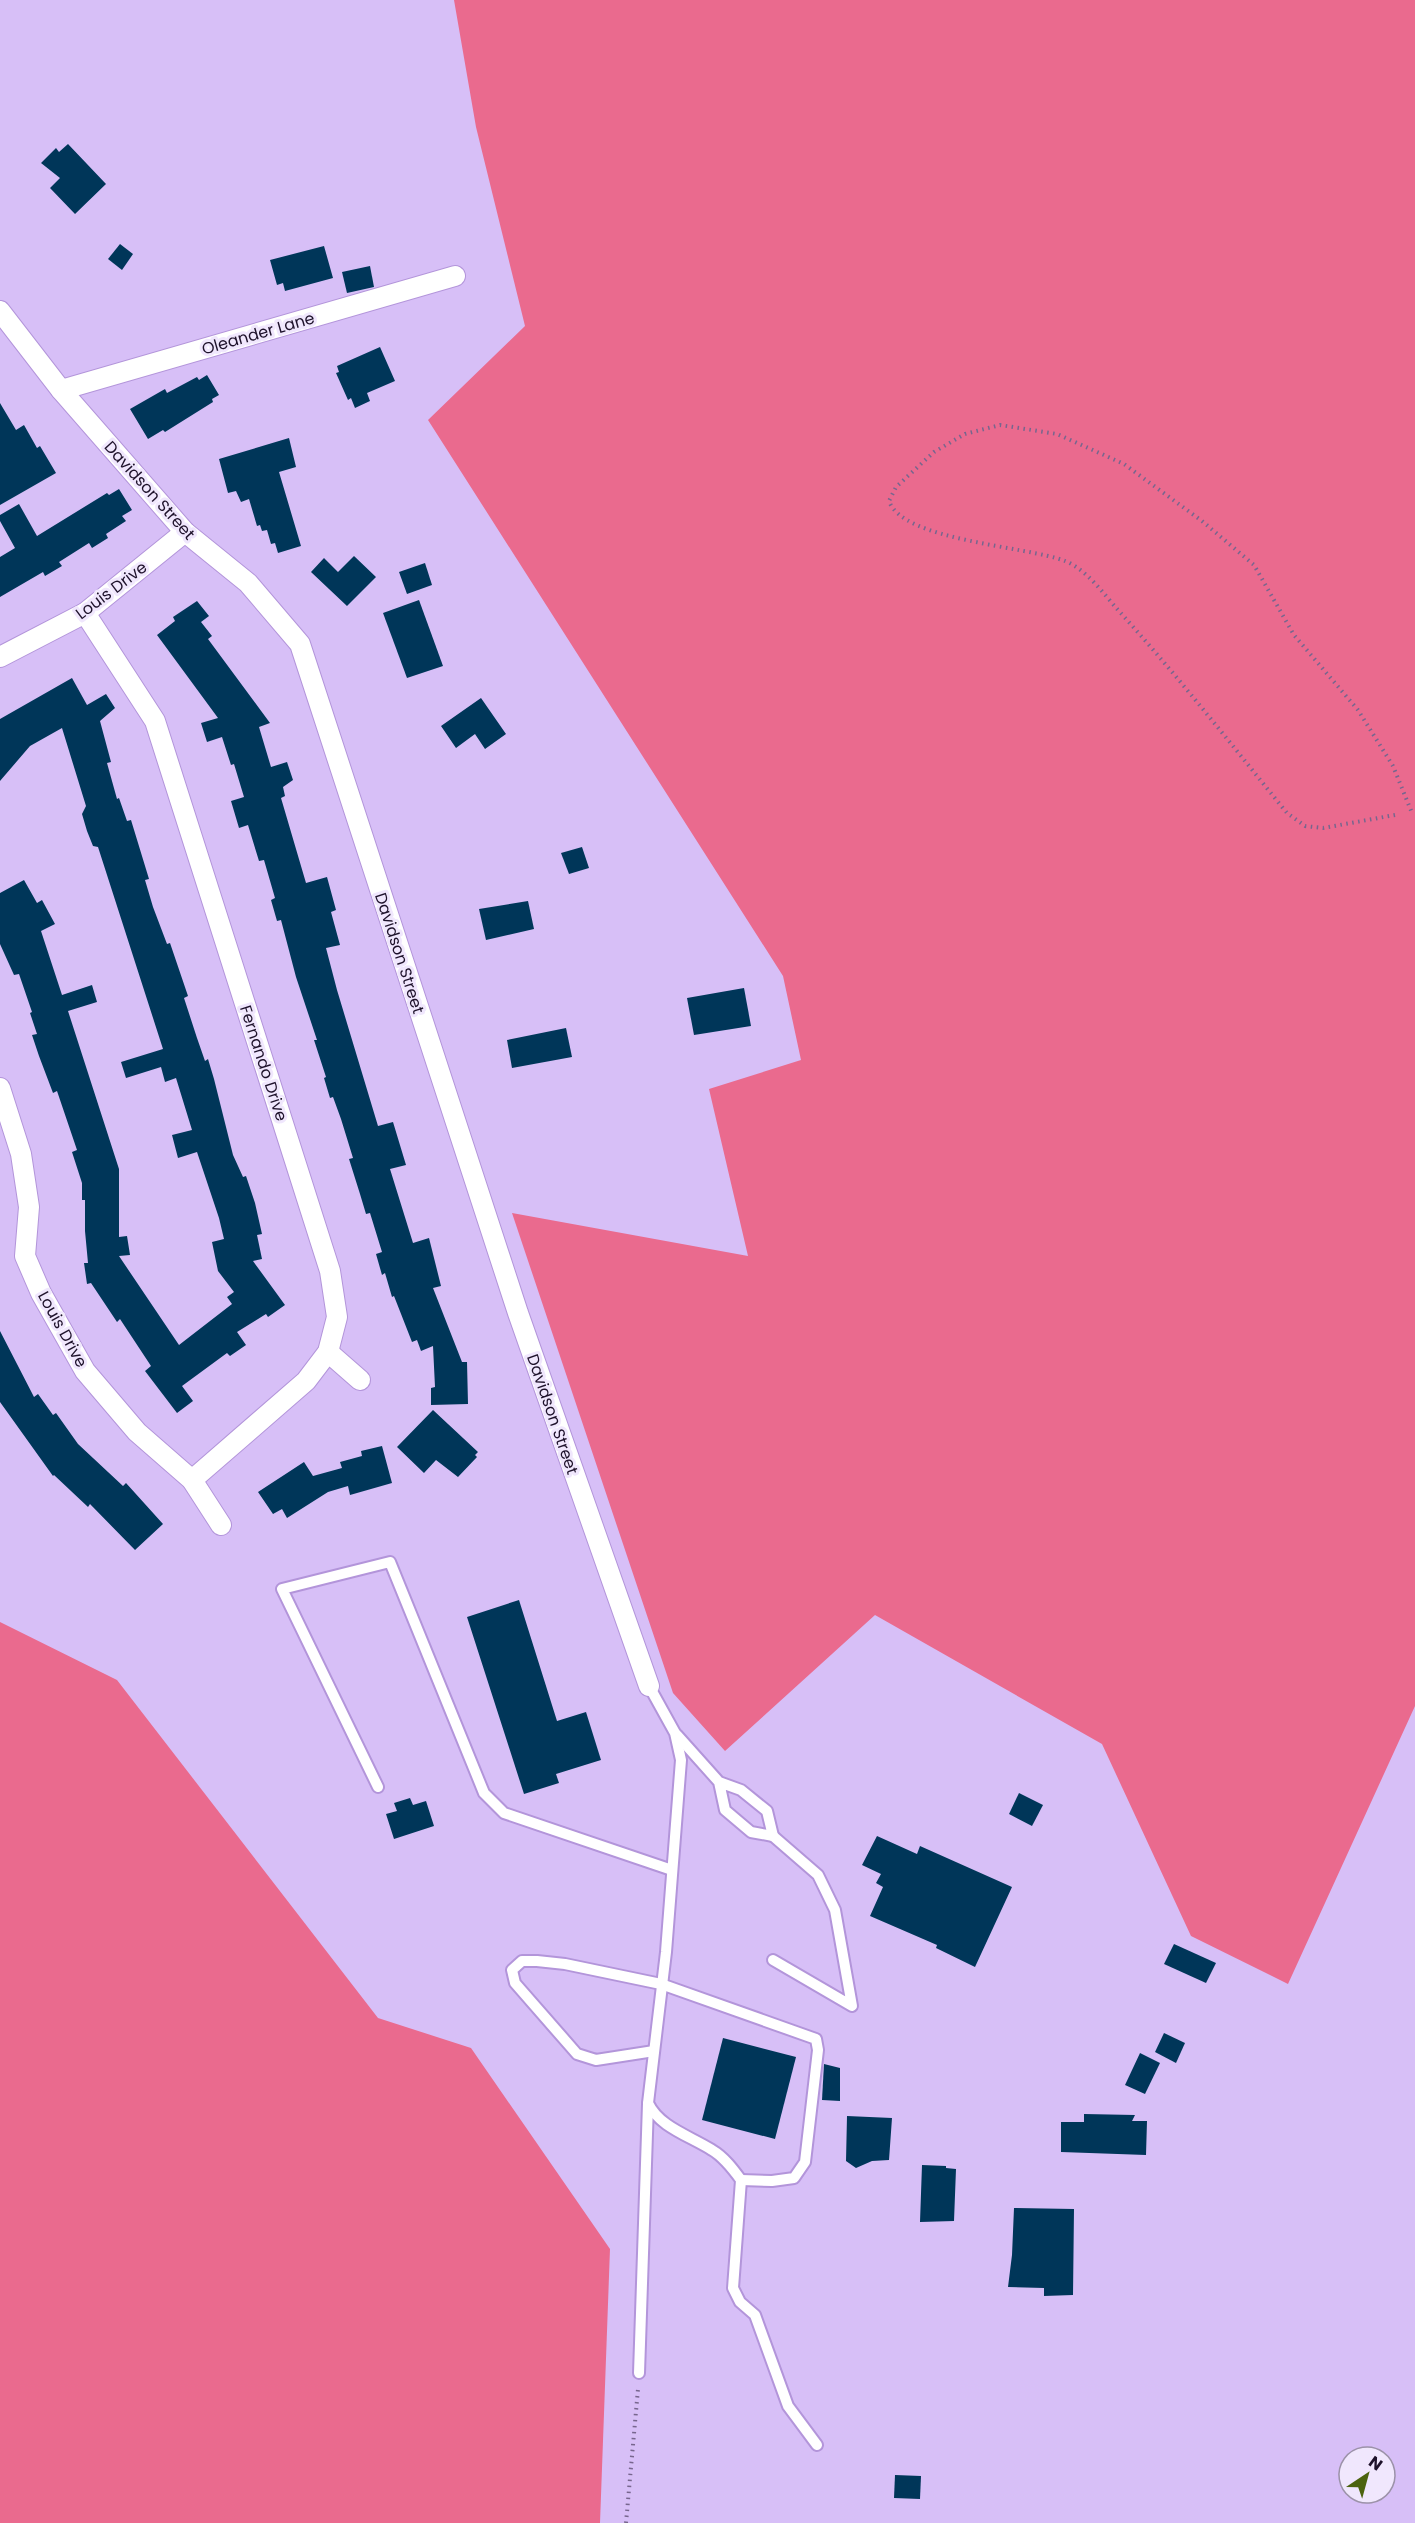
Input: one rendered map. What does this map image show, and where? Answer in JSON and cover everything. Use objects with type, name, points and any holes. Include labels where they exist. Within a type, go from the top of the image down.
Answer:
[{"type":"street","name":"Oleander Lane","points":[[61,390],[455,276]]},
{"type":"street","name":"Davidson Street","points":[[0,311],[61,390],[185,532],[248,583],[300,644],[518,1313],[649,1686]]},
{"type":"street","name":"Louis Drive","points":[[0,657],[85,613],[185,532]]},
{"type":"street","name":"Fernando Drive","points":[[85,613],[155,721],[330,1271],[337,1317],[328,1352],[306,1381],[192,1480]]},
{"type":"street","name":"Louis Drive","points":[[0,1088],[23,1165],[29,1207],[25,1256],[41,1293],[85,1371],[137,1432],[192,1480],[221,1525]]},
{"type":"street","points":[[328,1352],[360,1380]]},
{"type":"lane","points":[[378,1787],[282,1589],[390,1562],[484,1793],[504,1813],[672,1870]]},
{"type":"lane","points":[[649,1686],[675,1732],[719,1782],[741,1790],[767,1811],[773,1836]]},
{"type":"lane","points":[[639,2373],[648,2103],[681,1760],[675,1732]]},
{"type":"lane","points":[[719,1782],[725,1810],[751,1832],[773,1836],[818,1875],[835,1910],[852,2006],[773,1960]]},
{"type":"lane","points":[[654,2051],[596,2060],[577,2054],[515,1983],[512,1970],[522,1962],[537,1961],[565,1964],[661,1984],[816,2039],[818,2050],[805,2162],[794,2178],[772,2181],[741,2180]]},
{"type":"lane","points":[[648,2103],[652,2112],[683,2135],[713,2150],[741,2180],[733,2288],[740,2302],[755,2316],[788,2406],[817,2445]]},
{"type":"path","points":[[1395,815],[1323,828],[1305,826],[1287,813],[1149,644],[1086,575],[1068,562],[1049,556],[980,544],[905,521],[893,512],[889,501],[896,486],[934,452],[965,434],[1000,425],[1057,434],[1124,464],[1202,521],[1254,565],[1294,635],[1358,710],[1370,728],[1393,766],[1412,813]]},
{"type":"path","points":[[626,2523],[639,2373]]},
{"type":"shaded area","points":[[454,0],[1415,0],[1415,1706],[1288,1984],[1191,1936],[1102,1744],[875,1615],[725,1751],[673,1693],[512,1213],[748,1256],[709,1089],[801,1060],[783,976],[428,420],[525,326],[476,127]]},
{"type":"shaded area","points":[[0,1622],[117,1680],[378,2018],[471,2048],[610,2249],[600,2523],[0,2523]]},
{"type":"building","points":[[68,144],[106,184],[75,214],[50,188],[60,178],[41,163],[56,148],[59,152]]},
{"type":"building","points":[[120,244],[133,254],[122,270],[108,259]]},
{"type":"building","points":[[324,246],[333,278],[285,291],[283,283],[277,285],[270,260]]},
{"type":"building","points":[[370,266],[374,287],[347,293],[342,272]]},
{"type":"building","points":[[380,347],[395,381],[367,393],[370,401],[355,408],[351,398],[348,400],[336,373],[339,372],[337,366]]},
{"type":"building","points":[[207,375],[219,395],[212,399],[213,402],[165,432],[163,430],[148,439],[130,409],[165,389],[167,393],[197,377],[199,380]]},
{"type":"building","points":[[0,403],[16,430],[24,425],[37,448],[40,446],[56,473],[0,505]]},
{"type":"building","points":[[289,438],[296,467],[279,472],[301,546],[278,553],[275,543],[271,544],[267,530],[262,531],[260,525],[257,526],[249,499],[241,502],[236,491],[228,493],[219,459]]},
{"type":"building","points":[[119,489],[132,510],[122,516],[126,521],[106,534],[108,538],[92,548],[89,543],[59,562],[62,566],[45,576],[43,572],[0,597],[0,557],[15,548],[0,521],[0,515],[19,504],[37,536],[107,493],[109,495]]},
{"type":"building","points":[[354,556],[376,577],[347,606],[311,572],[324,558],[338,572]]},
{"type":"building","points":[[425,563],[432,585],[407,594],[399,572]]},
{"type":"building","points":[[419,600],[443,666],[407,678],[383,613]]},
{"type":"building","points":[[197,601],[209,616],[201,622],[212,636],[208,639],[270,723],[259,727],[271,767],[287,762],[293,780],[283,787],[285,796],[281,798],[306,883],[327,877],[336,910],[331,912],[340,945],[326,948],[337,990],[378,1126],[393,1122],[406,1165],[390,1169],[413,1243],[429,1238],[441,1286],[433,1288],[462,1362],[467,1362],[468,1404],[431,1405],[431,1388],[435,1387],[433,1346],[421,1351],[417,1340],[412,1342],[394,1296],[392,1297],[385,1273],[382,1275],[376,1254],[382,1252],[370,1213],[366,1214],[349,1159],[353,1158],[341,1119],[333,1097],[330,1098],[314,1040],[317,1040],[296,977],[281,920],[277,921],[271,900],[275,898],[264,860],[259,861],[248,825],[239,828],[231,801],[244,797],[234,764],[231,765],[222,737],[207,742],[201,723],[218,718],[157,635],[175,621],[173,617]]},
{"type":"building","points":[[72,678],[87,705],[106,694],[115,708],[100,721],[111,762],[107,763],[117,799],[119,798],[127,821],[131,820],[149,879],[145,880],[153,907],[167,944],[170,943],[188,996],[184,998],[205,1061],[208,1059],[233,1155],[243,1177],[246,1176],[255,1203],[262,1234],[257,1235],[262,1259],[253,1261],[285,1305],[268,1317],[266,1314],[237,1332],[246,1345],[230,1356],[227,1353],[182,1386],[193,1401],[177,1413],[145,1371],[151,1366],[120,1319],[117,1322],[91,1283],[87,1284],[84,1263],[88,1263],[85,1200],[82,1200],[82,1183],[72,1152],[77,1150],[57,1091],[53,1093],[32,1035],[37,1034],[19,974],[14,975],[0,944],[0,893],[24,880],[37,903],[42,900],[55,924],[41,931],[62,995],[92,985],[97,1002],[68,1011],[119,1169],[119,1237],[127,1236],[130,1255],[119,1256],[179,1345],[232,1304],[227,1297],[234,1292],[218,1271],[212,1242],[224,1239],[197,1152],[178,1158],[172,1135],[192,1130],[176,1078],[165,1082],[161,1067],[126,1078],[121,1062],[163,1049],[98,847],[93,846],[87,831],[82,814],[86,806],[62,728],[30,746],[0,781],[0,719]]},
{"type":"building","points":[[481,698],[506,734],[485,749],[475,734],[456,748],[441,726]]},
{"type":"building","points":[[582,847],[589,868],[569,874],[561,853]]},
{"type":"building","points":[[528,901],[534,929],[486,940],[479,909]]},
{"type":"building","points":[[744,988],[751,1026],[694,1035],[687,998]]},
{"type":"building","points":[[566,1028],[572,1057],[512,1068],[507,1040]]},
{"type":"building","points":[[0,1331],[34,1397],[38,1394],[53,1415],[56,1413],[78,1444],[123,1486],[126,1483],[163,1524],[135,1550],[90,1504],[88,1507],[53,1476],[0,1402]]},
{"type":"building","points":[[433,1410],[478,1452],[475,1455],[477,1457],[458,1477],[436,1460],[424,1473],[397,1447]]},
{"type":"building","points":[[382,1446],[392,1483],[350,1495],[348,1486],[328,1492],[287,1518],[282,1509],[273,1514],[258,1492],[304,1462],[313,1476],[342,1468],[340,1462],[362,1456],[361,1451]]},
{"type":"building","points":[[519,1600],[557,1721],[586,1712],[601,1760],[556,1774],[559,1783],[524,1794],[467,1617]]},
{"type":"building","points":[[1019,1793],[1043,1805],[1032,1826],[1009,1814]]},
{"type":"building","points":[[410,1798],[413,1805],[426,1801],[434,1826],[394,1839],[386,1814],[397,1811],[394,1803]]},
{"type":"building","points":[[877,1836],[917,1854],[920,1846],[1012,1887],[975,1967],[936,1948],[937,1945],[870,1916],[883,1887],[876,1883],[881,1874],[862,1865]]},
{"type":"building","points":[[1174,1944],[1216,1963],[1206,1983],[1164,1964]]},
{"type":"building","points":[[1164,2033],[1185,2043],[1176,2063],[1155,2052]]},
{"type":"building","points":[[723,2038],[796,2057],[775,2139],[702,2120]]},
{"type":"building","points":[[1140,2053],[1160,2063],[1145,2094],[1125,2085]]},
{"type":"building","points":[[824,2064],[840,2068],[840,2101],[822,2100]]},
{"type":"building","points":[[1084,2114],[1135,2115],[1132,2121],[1147,2121],[1146,2155],[1061,2152],[1061,2122],[1084,2122]]},
{"type":"building","points":[[847,2116],[892,2118],[889,2160],[872,2161],[856,2168],[846,2161]]},
{"type":"building","points":[[922,2165],[946,2166],[946,2168],[956,2169],[954,2221],[920,2222]]},
{"type":"building","points":[[1014,2208],[1074,2209],[1073,2295],[1044,2296],[1044,2288],[1008,2287]]},
{"type":"building","points":[[895,2475],[921,2476],[920,2499],[894,2498]]}]
